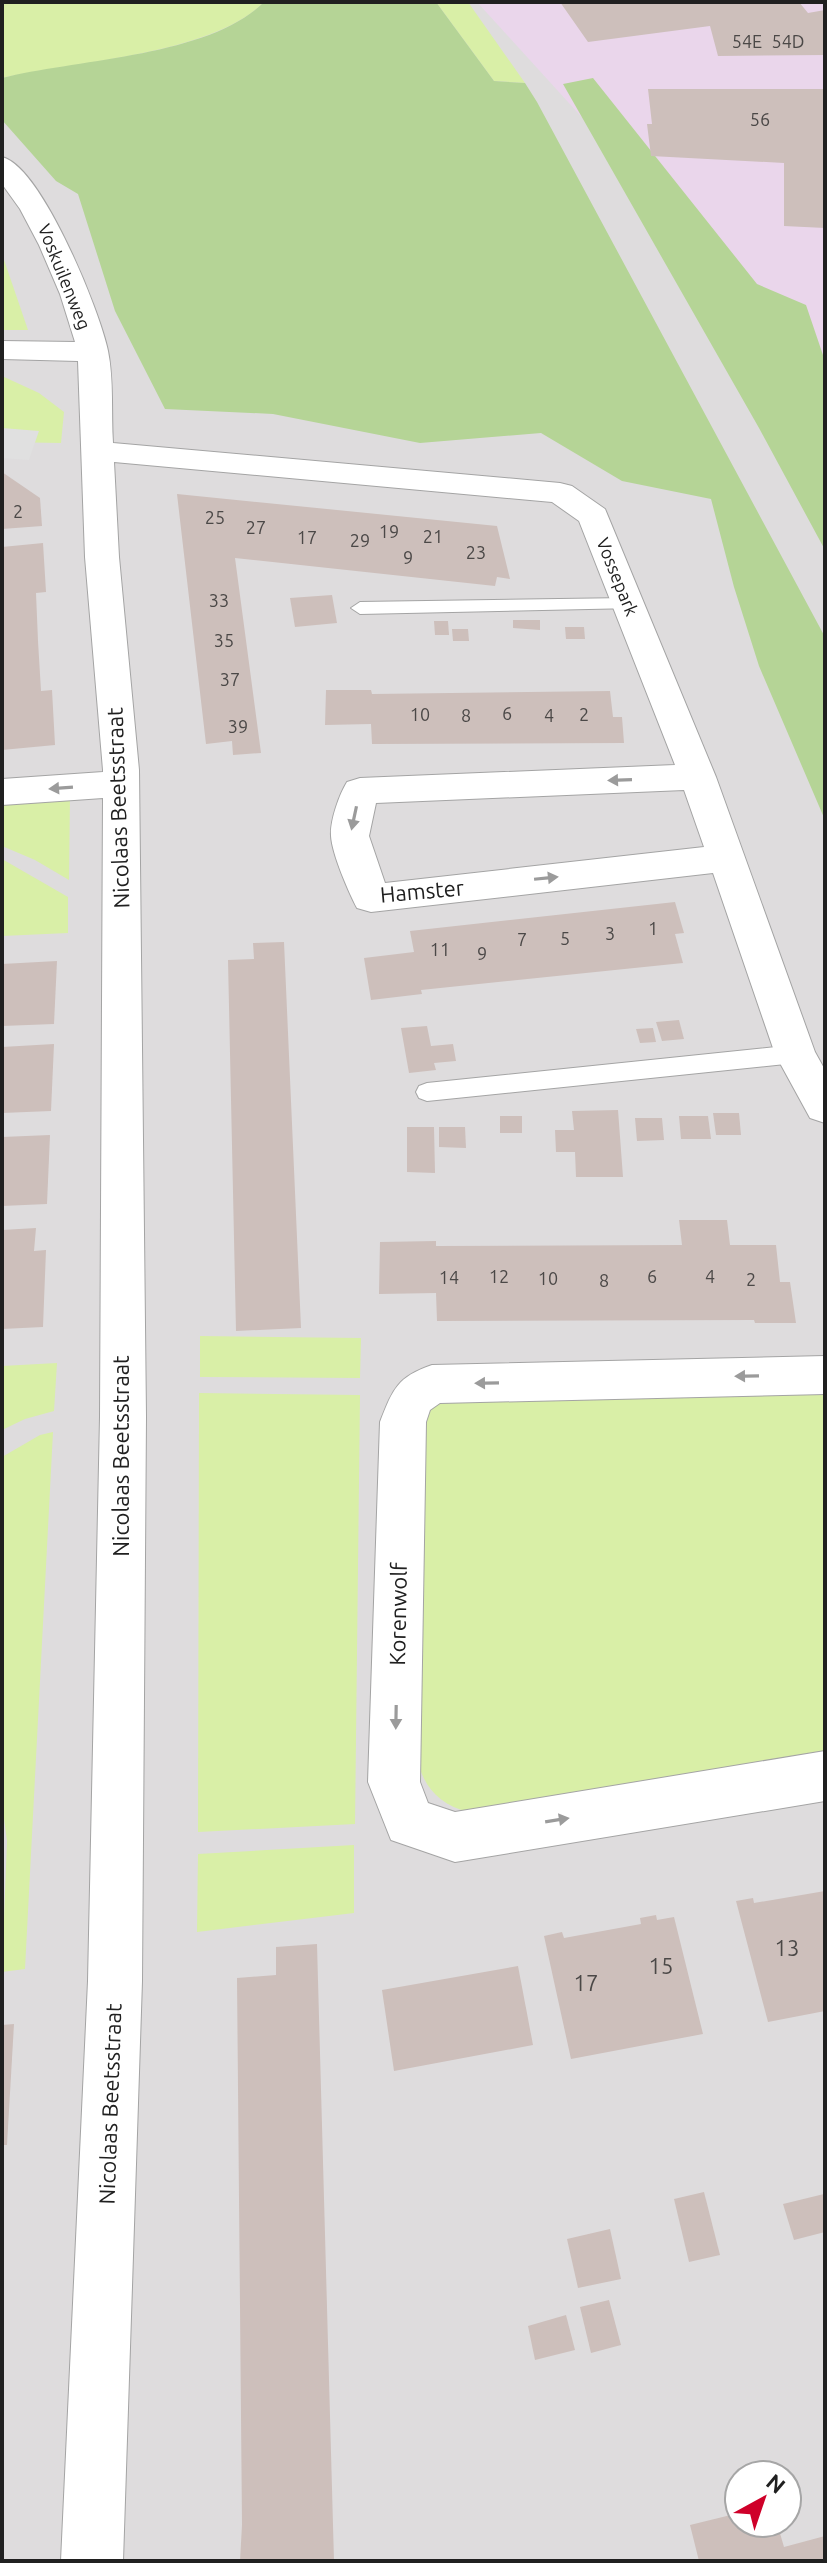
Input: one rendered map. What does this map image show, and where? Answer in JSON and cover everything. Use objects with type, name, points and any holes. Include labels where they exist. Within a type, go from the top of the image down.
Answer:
[{"type":"street","name":"Voskuilenweg","points":[[2,165],[34,208],[54,245],[75,294],[93,352]]},
{"type":"street","points":[[2,350],[93,352]]},
{"type":"street","name":"Nicolaas Beetsstraat","points":[[92,2561],[115,1981],[123,1417],[121,784],[102,557],[93,352]]},
{"type":"street","name":"Vossepark","points":[[98,451],[560,493],[593,516],[698,777],[795,1054],[825,1107]]},
{"type":"street","name":"Hamster","points":[[698,777],[360,791],[350,836],[371,898],[728,858]]},
{"type":"street","points":[[2,792],[121,784]]},
{"type":"street","name":"Korenwolf","points":[[825,1375],[432,1384],[412,1398],[403,1422],[394,1782],[409,1822],[455,1837],[825,1776]]},
{"type":"lane","points":[[360,608],[628,604]]},
{"type":"lane","points":[[427,1092],[795,1054]]},
{"type":"shaded area","points":[[2,2],[825,2],[825,2561],[2,2561]]},
{"type":"shaded area","points":[[477,2],[825,2],[825,378],[819,378]]},
{"type":"shaded area","points":[[2,428],[39,431],[29,460],[2,458]]},
{"type":"green space","points":[[2,2],[264,2],[240,20],[177,45],[2,78]]},
{"type":"green space","points":[[264,2],[436,2],[494,81],[525,83],[825,637],[825,820],[759,666],[711,499],[622,481],[541,433],[420,443],[273,414],[165,409],[115,311],[78,194],[56,181],[2,120],[2,78],[176,45],[240,20]]},
{"type":"green space","points":[[436,2],[468,2],[525,83],[494,81]]},
{"type":"green space","points":[[593,78],[757,284],[806,305],[825,361],[825,550],[563,84]]},
{"type":"green space","points":[[2,254],[28,330],[2,330]]},
{"type":"green space","points":[[2,376],[39,393],[64,412],[61,443],[2,442]]},
{"type":"green space","points":[[70,795],[69,880],[35,860],[2,846],[2,802]]},
{"type":"green space","points":[[2,859],[68,897],[68,933],[2,936]]},
{"type":"green space","points":[[200,1336],[361,1338],[360,1378],[200,1377]]},
{"type":"green space","points":[[57,1363],[54,1411],[25,1419],[2,1430],[2,1366]]},
{"type":"green space","points":[[199,1393],[360,1395],[355,1824],[198,1832]]},
{"type":"green space","points":[[825,1394],[825,1754],[468,1812],[440,1799],[428,1785],[416,1756],[423,1417],[434,1406],[463,1395]]},
{"type":"green space","points":[[53,1432],[25,1969],[2,1972],[7,1841],[2,1803],[2,1457],[40,1435]]},
{"type":"green space","points":[[354,1845],[354,1913],[197,1932],[198,1854]]},
{"type":"building","points":[[560,2],[799,2],[808,13],[825,10],[825,55],[718,56],[710,26],[588,42]]},
{"type":"building","points":[[648,89],[825,89],[825,228],[784,226],[784,163],[651,156],[647,124],[652,124]]},
{"type":"building","points":[[2,472],[40,498],[42,526],[2,529]]},
{"type":"building","points":[[177,494],[497,526],[510,579],[497,577],[495,586],[235,558],[261,753],[233,755],[232,741],[206,744]]},
{"type":"building","points":[[43,543],[46,592],[36,593],[38,641],[41,691],[52,690],[55,745],[2,750],[2,547]]},
{"type":"building","points":[[332,595],[337,623],[295,627],[290,598]]},
{"type":"building","points":[[513,620],[540,620],[540,630],[513,628]]},
{"type":"building","points":[[434,621],[448,621],[449,635],[435,635]]},
{"type":"building","points":[[565,627],[584,627],[585,639],[566,639]]},
{"type":"building","points":[[452,629],[468,629],[469,641],[453,641]]},
{"type":"building","points":[[326,690],[371,690],[372,694],[610,691],[613,717],[622,717],[624,743],[372,744],[371,724],[325,725]]},
{"type":"building","points":[[675,902],[684,933],[675,934],[683,963],[421,990],[422,994],[371,1000],[364,958],[414,952],[410,931]]},
{"type":"building","points":[[284,942],[301,1328],[236,1331],[228,960],[254,959],[253,943]]},
{"type":"building","points":[[57,961],[54,1024],[2,1026],[2,964]]},
{"type":"building","points":[[679,1020],[684,1039],[662,1041],[656,1022]]},
{"type":"building","points":[[427,1026],[431,1046],[453,1044],[456,1061],[434,1063],[436,1070],[409,1073],[401,1028]]},
{"type":"building","points":[[653,1028],[656,1042],[640,1043],[636,1029]]},
{"type":"building","points":[[54,1044],[51,1111],[2,1113],[2,1047]]},
{"type":"building","points":[[618,1110],[623,1177],[576,1177],[575,1152],[556,1152],[555,1130],[574,1130],[572,1111]]},
{"type":"building","points":[[713,1113],[739,1113],[741,1135],[716,1135]]},
{"type":"building","points":[[500,1116],[522,1116],[522,1133],[500,1133]]},
{"type":"building","points":[[679,1116],[708,1116],[711,1139],[681,1139]]},
{"type":"building","points":[[635,1118],[662,1118],[664,1140],[637,1141]]},
{"type":"building","points":[[407,1127],[434,1127],[435,1173],[407,1172]]},
{"type":"building","points":[[439,1127],[465,1127],[466,1148],[439,1147]]},
{"type":"building","points":[[50,1135],[47,1204],[2,1206],[2,1137]]},
{"type":"building","points":[[679,1220],[727,1220],[730,1245],[776,1245],[780,1282],[790,1282],[796,1323],[755,1323],[754,1320],[437,1321],[436,1293],[379,1294],[380,1242],[436,1241],[436,1246],[682,1245]]},
{"type":"building","points":[[36,1228],[34,1251],[46,1250],[43,1327],[2,1329],[2,1230]]},
{"type":"building","points":[[825,1891],[825,2011],[768,2022],[736,1901],[753,1898],[754,1903]]},
{"type":"building","points":[[656,1915],[657,1920],[674,1917],[703,2034],[571,2059],[544,1936],[562,1932],[564,1938],[641,1924],[640,1918]]},
{"type":"building","points":[[317,1944],[334,2561],[240,2561],[237,1978],[276,1975],[276,1947]]},
{"type":"building","points":[[518,1966],[533,2045],[394,2071],[382,1990]]},
{"type":"building","points":[[14,2024],[7,2145],[2,2145],[2,2025]]},
{"type":"building","points":[[704,2192],[720,2255],[689,2262],[674,2199]]},
{"type":"building","points":[[824,2194],[825,2232],[794,2240],[783,2204]]},
{"type":"building","points":[[610,2229],[621,2279],[578,2288],[567,2239]]},
{"type":"building","points":[[609,2300],[621,2345],[591,2353],[580,2307]]},
{"type":"building","points":[[566,2315],[575,2350],[535,2360],[528,2326]]},
{"type":"building","points":[[723,2517],[723,2539],[782,2539],[784,2547],[825,2536],[825,2561],[699,2561],[690,2525]]}]
